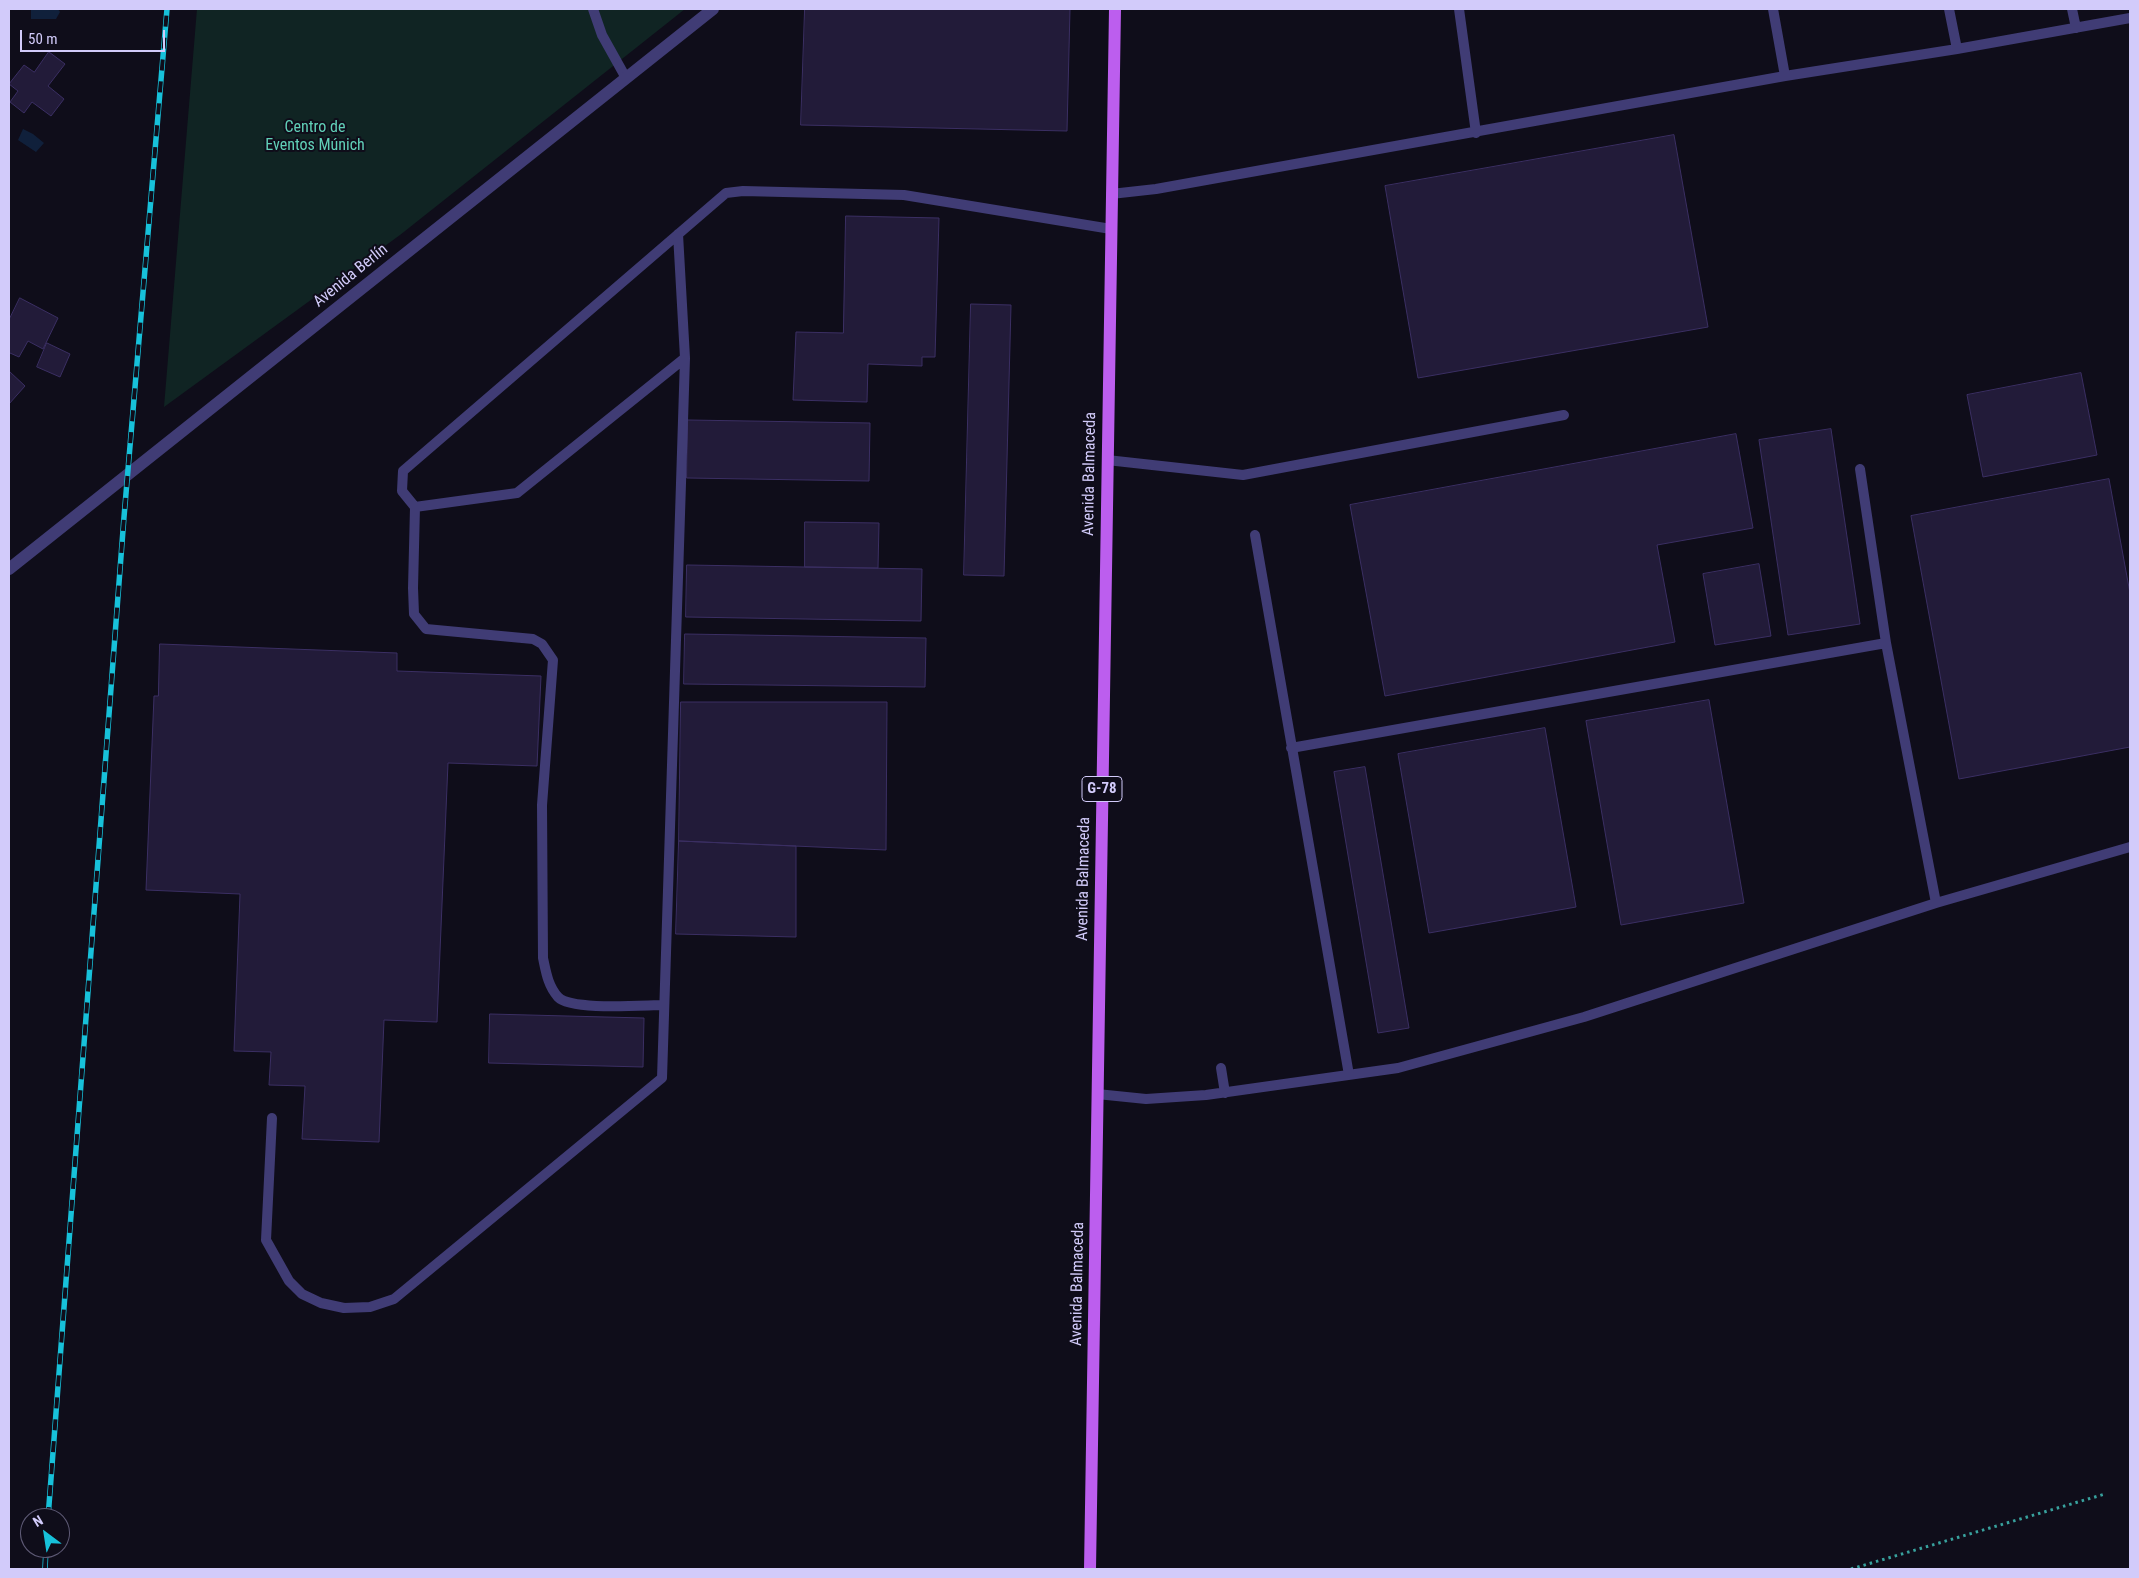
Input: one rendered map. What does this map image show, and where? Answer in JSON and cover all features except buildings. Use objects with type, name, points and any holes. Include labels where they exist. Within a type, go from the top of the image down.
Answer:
[{"type":"main road","name":"Avenida Balmaceda","points":[[1090,1569],[1115,9]]},
{"type":"street","name":"Avenida Berlín","points":[[9,569],[713,9]]},
{"type":"lane","points":[[593,9],[599,30],[626,78]]},
{"type":"lane","points":[[1459,9],[1476,132]]},
{"type":"lane","points":[[1773,9],[1785,76]]},
{"type":"lane","points":[[1949,9],[1957,49]]},
{"type":"lane","points":[[2072,9],[2076,28]]},
{"type":"lane","points":[[1111,194],[1156,189],[1785,76],[1957,49],[2130,18]]},
{"type":"lane","points":[[664,1005],[577,1006],[559,998],[548,981],[543,958],[542,805],[553,660],[542,644],[533,639],[426,629],[414,614],[415,507],[402,491],[403,471],[726,193],[743,191],[904,194],[1111,229]]},
{"type":"lane","points":[[272,1118],[266,1240],[277,1263],[289,1281],[302,1294],[321,1303],[344,1308],[370,1307],[394,1299],[662,1078],[685,358],[678,234]]},
{"type":"lane","points":[[415,507],[517,493],[685,358]]},
{"type":"lane","points":[[1107,460],[1243,475],[1564,414]]},
{"type":"lane","points":[[1860,469],[1886,643],[1936,903]]},
{"type":"lane","points":[[1255,535],[1349,1075]]},
{"type":"lane","points":[[1291,748],[1886,643]]},
{"type":"lane","points":[[1097,1094],[1146,1099],[1225,1093],[1398,1068],[1584,1017],[1936,903],[2130,847]]},
{"type":"lane","points":[[1221,1068],[1225,1093]]},
{"type":"path","points":[[1850,1569],[1861,1568],[2105,1494]]},
{"type":"green space","name":"Centro de Eventos Múnich","points":[[197,9],[685,9],[400,235],[164,407]]},
{"type":"water","points":[[31,9],[58,9],[60,12],[56,19],[31,19]]},
{"type":"water","points":[[23,129],[44,143],[36,152],[18,140]]},
{"type":"railway","points":[[49,1508],[124,517],[167,9]]},
{"type":"railway","points":[[45,1569],[46,1558]]}]
